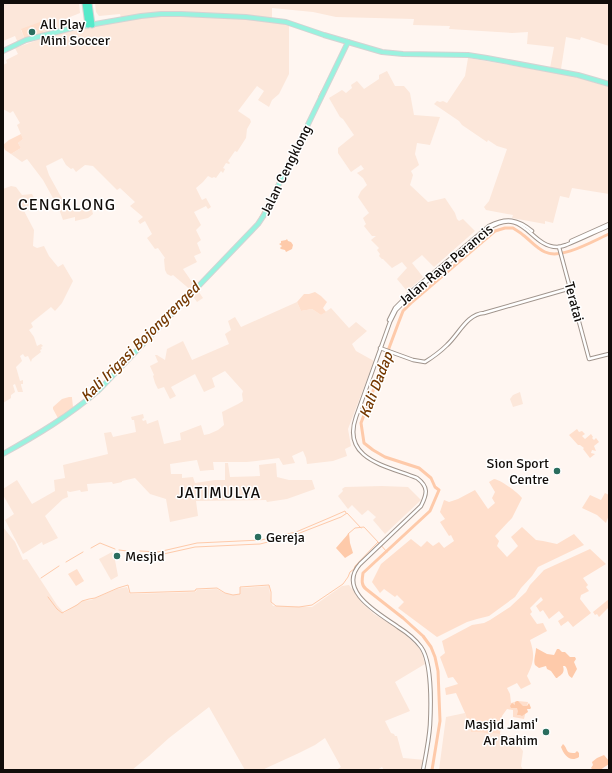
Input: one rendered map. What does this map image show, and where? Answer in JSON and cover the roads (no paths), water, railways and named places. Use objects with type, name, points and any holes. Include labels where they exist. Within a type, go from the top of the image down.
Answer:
[{"type":"highway","points":[[85,3],[88,25]]},
{"type":"highway","points":[[88,25],[89,3]]},
{"type":"main road","points":[[3,52],[26,40],[88,25],[141,16],[161,14],[246,17],[286,22],[324,35],[386,52],[409,55],[478,56],[578,75],[609,84]]},
{"type":"main road","name":"Jalan Cengklong","points":[[3,454],[54,424],[82,405],[99,390],[258,224],[264,216],[348,42]]},
{"type":"street","name":"Jalan Raya Perancis","points":[[423,770],[430,725],[429,683],[425,655],[420,646],[410,636],[365,603],[358,595],[354,587],[353,580],[356,569],[360,564],[421,506],[426,498],[425,486],[415,477],[370,460],[361,452],[354,441],[353,425],[370,375],[381,349],[392,313],[412,291],[489,226],[502,221],[516,221],[524,225],[545,243],[560,247]]},
{"type":"street","points":[[560,247],[609,225]]},
{"type":"street","name":"Teratai","points":[[560,247],[589,359],[609,354]]},
{"type":"street","points":[[381,349],[413,360],[425,362],[448,344],[465,324],[477,314],[570,288]]},
{"type":"waterway","name":"Kali Irigasi Bojongrenged","points":[[319,97],[322,91]]},
{"type":"waterway","name":"Kali Irigasi Bojongrenged","points":[[289,158],[294,148]]},
{"type":"waterway","name":"Kali Irigasi Bojongrenged","points":[[281,175],[287,164]]},
{"type":"waterway","name":"Kali Irigasi Bojongrenged","points":[[260,218],[281,176]]},
{"type":"waterway","name":"Kali Dadap","points":[[432,770],[440,721],[438,671],[435,657],[431,647],[423,636],[366,589],[363,586],[362,580],[363,573],[430,511],[439,490],[435,487],[431,478],[419,468],[385,457],[364,443],[361,423],[403,311],[495,231],[505,228],[513,228],[539,248],[552,254],[560,254],[577,249],[609,234]]},
{"type":"waterway","name":"Kali Irigasi Bojongrenged","points":[[92,393],[101,385]]},
{"type":"waterway","points":[[140,551],[158,552],[197,543],[261,540],[296,532],[345,511],[346,513]]},
{"type":"waterway","points":[[135,555],[159,555],[195,547],[260,544],[292,536],[341,517],[347,513],[361,528]]},
{"type":"waterway","points":[[348,534],[355,528],[364,527],[378,542]]},
{"type":"waterway","points":[[48,597],[62,613],[82,601],[95,598],[128,585],[130,593],[195,591],[196,589],[217,588],[225,593],[233,595],[240,594],[240,587],[269,585],[271,602],[276,606],[299,607],[312,605],[343,584],[350,572],[378,542],[387,552]]},
{"type":"waterway","points":[[91,548],[100,543],[115,549]]},
{"type":"waterway","points":[[119,550],[127,551]]},
{"type":"waterway","points":[[66,562],[83,552]]},
{"type":"waterway","points":[[41,578],[59,566]]},
{"type":"place","name":"All Play Mini Soccer","points":[[32,32]]},
{"type":"place","name":"Sion Sport Centre","points":[[557,471]]},
{"type":"place","name":"Gereja","points":[[258,537]]},
{"type":"place","name":"Mesjid","points":[[117,556]]},
{"type":"place","name":"Masjid Jami' Ar Rahim","points":[[546,732]]},
{"type":"district","name":"CENGKLONG","points":[[67,205]]},
{"type":"district","name":"JATIMULYA","points":[[219,493]]}]
